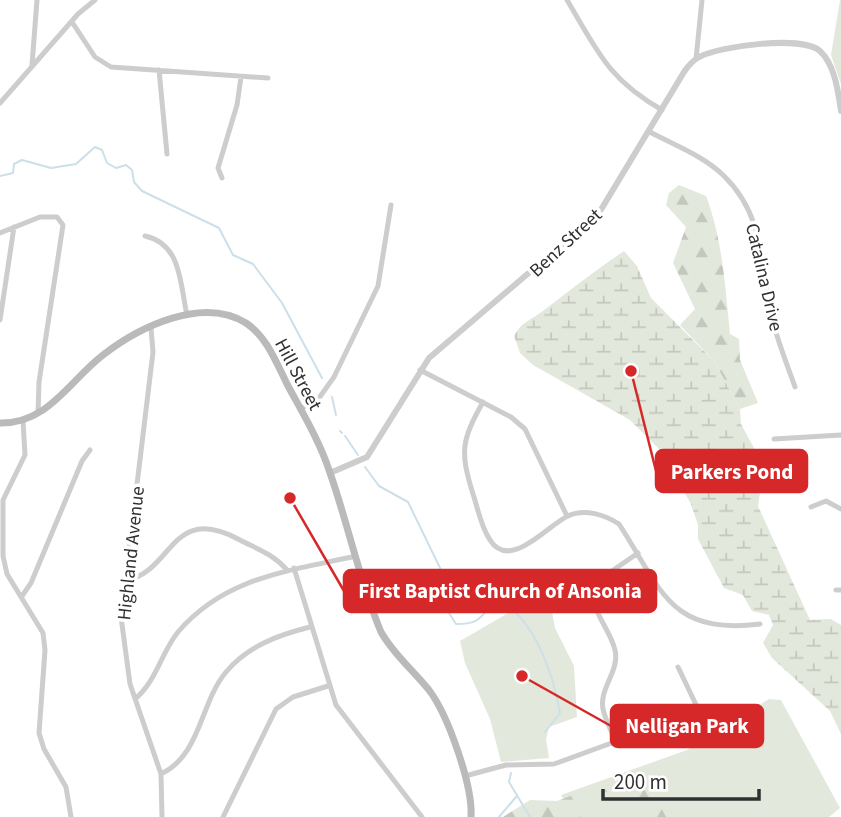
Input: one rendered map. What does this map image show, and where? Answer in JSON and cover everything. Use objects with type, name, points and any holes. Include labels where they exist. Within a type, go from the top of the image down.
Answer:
[{"type":"main road","name":"Hill Street","points":[[0,423],[23,421],[50,407],[105,353],[151,328],[187,315],[222,314],[238,319],[255,330],[268,346],[330,473],[381,632],[395,654],[438,704],[464,777],[471,802],[471,817]]},
{"type":"street","points":[[32,65],[37,0]]},
{"type":"street","points":[[0,103],[32,65],[95,0]]},
{"type":"street","points":[[567,0],[619,81],[631,92],[662,110]]},
{"type":"street","points":[[702,0],[696,59],[728,49],[794,42],[811,45],[828,62],[841,111]]},
{"type":"street","points":[[72,22],[95,57],[104,64],[119,68],[268,78]]},
{"type":"street","name":"Benz Street","points":[[330,473],[360,462],[372,452],[420,370],[439,349],[493,307],[594,218],[650,132],[684,72],[696,59]]},
{"type":"street","points":[[159,70],[167,154]]},
{"type":"street","points":[[222,178],[218,168],[237,105],[241,77]]},
{"type":"street","name":"Catalina Drive","points":[[650,132],[723,174],[744,200],[756,224],[763,249],[768,301],[795,387]]},
{"type":"street","points":[[300,409],[319,398],[334,377],[379,286],[391,205]]},
{"type":"street","points":[[0,233],[40,216],[54,215],[62,222],[63,230],[39,382],[38,414]]},
{"type":"street","points":[[0,320],[14,227]]},
{"type":"street","points":[[145,236],[162,242],[173,254],[187,315]]},
{"type":"street","name":"Highland Avenue","points":[[151,328],[153,352],[121,618],[127,674],[161,774],[162,817]]},
{"type":"street","points":[[420,370],[483,402],[525,429],[567,516]]},
{"type":"street","points":[[483,402],[468,428],[463,459],[491,542],[500,550],[516,550],[537,540],[567,516],[593,513],[608,517],[619,524],[666,598],[682,615],[711,626],[731,628],[760,624]]},
{"type":"street","points":[[23,421],[25,455],[5,495],[2,513],[4,565],[43,633],[45,650],[39,733],[44,750],[66,787],[71,817]]},
{"type":"street","points":[[774,439],[841,436]]},
{"type":"street","points":[[22,596],[31,583],[82,461],[90,450]]},
{"type":"street","points":[[811,507],[826,501],[841,509]]},
{"type":"street","points":[[124,580],[141,573],[186,533],[204,528],[219,530],[271,555],[286,569]]},
{"type":"street","points":[[615,740],[603,707],[605,691],[614,667],[615,649],[594,609],[593,593],[612,571],[638,553]]},
{"type":"street","points":[[135,699],[148,687],[176,635],[198,610],[237,586],[286,569],[356,556]]},
{"type":"street","points":[[294,568],[328,686],[342,716],[422,817]]},
{"type":"street","points":[[161,774],[172,769],[185,755],[224,673],[242,655],[269,639],[310,627]]},
{"type":"street","points":[[464,777],[506,765],[554,764],[699,711],[678,667]]},
{"type":"street","points":[[223,817],[276,709],[293,697],[328,686]]},
{"type":"green space","points":[[841,0],[841,84],[831,55]]},
{"type":"green space","points":[[679,185],[706,196],[712,213],[723,264],[730,334],[739,339],[740,360],[758,403],[740,409],[714,361],[680,325],[695,309],[673,263],[686,227],[666,205],[669,193]]},
{"type":"green space","points":[[624,251],[637,266],[651,298],[714,361],[740,409],[741,424],[754,448],[762,480],[758,506],[810,620],[831,619],[841,625],[841,734],[830,711],[772,658],[763,643],[773,625],[769,615],[752,611],[743,595],[724,588],[698,539],[698,525],[691,504],[660,450],[630,420],[533,365],[520,353],[514,336],[520,327]]},
{"type":"green space","points":[[548,590],[555,628],[574,666],[577,717],[549,727],[546,739],[549,758],[501,762],[490,719],[465,663],[460,641]]},
{"type":"green space","points":[[769,699],[781,700],[840,808],[829,817],[574,817],[561,795],[687,750]]},
{"type":"green space","points":[[636,774],[644,775],[666,817],[644,817],[645,803],[637,798],[602,791],[598,787]]},
{"type":"green space","points":[[584,791],[581,817],[503,817],[530,800],[557,801]]},
{"type":"waterway","points":[[0,176],[13,173],[14,164],[22,160],[51,168],[76,164],[95,147],[102,150],[107,163],[116,168],[126,165],[132,170],[134,182],[142,191],[219,228],[233,255],[253,264],[282,303],[322,378]]},
{"type":"waterway","points":[[332,397],[336,415]]},
{"type":"waterway","points":[[345,436],[358,455]]},
{"type":"waterway","points":[[365,467],[379,486],[408,502],[443,574],[447,610],[456,624],[477,620],[499,601],[512,609],[533,634],[548,666],[560,713],[545,732]]},
{"type":"waterway","points":[[511,773],[509,782],[530,817]]},
{"type":"waterway","points":[[499,817],[516,797]]},
{"type":"place","name":"Parkers Pond","points":[[631,371]]},
{"type":"place","name":"First Baptist Church of Ansonia","points":[[290,498]]},
{"type":"place","name":"Nelligan Park","points":[[522,676]]}]
